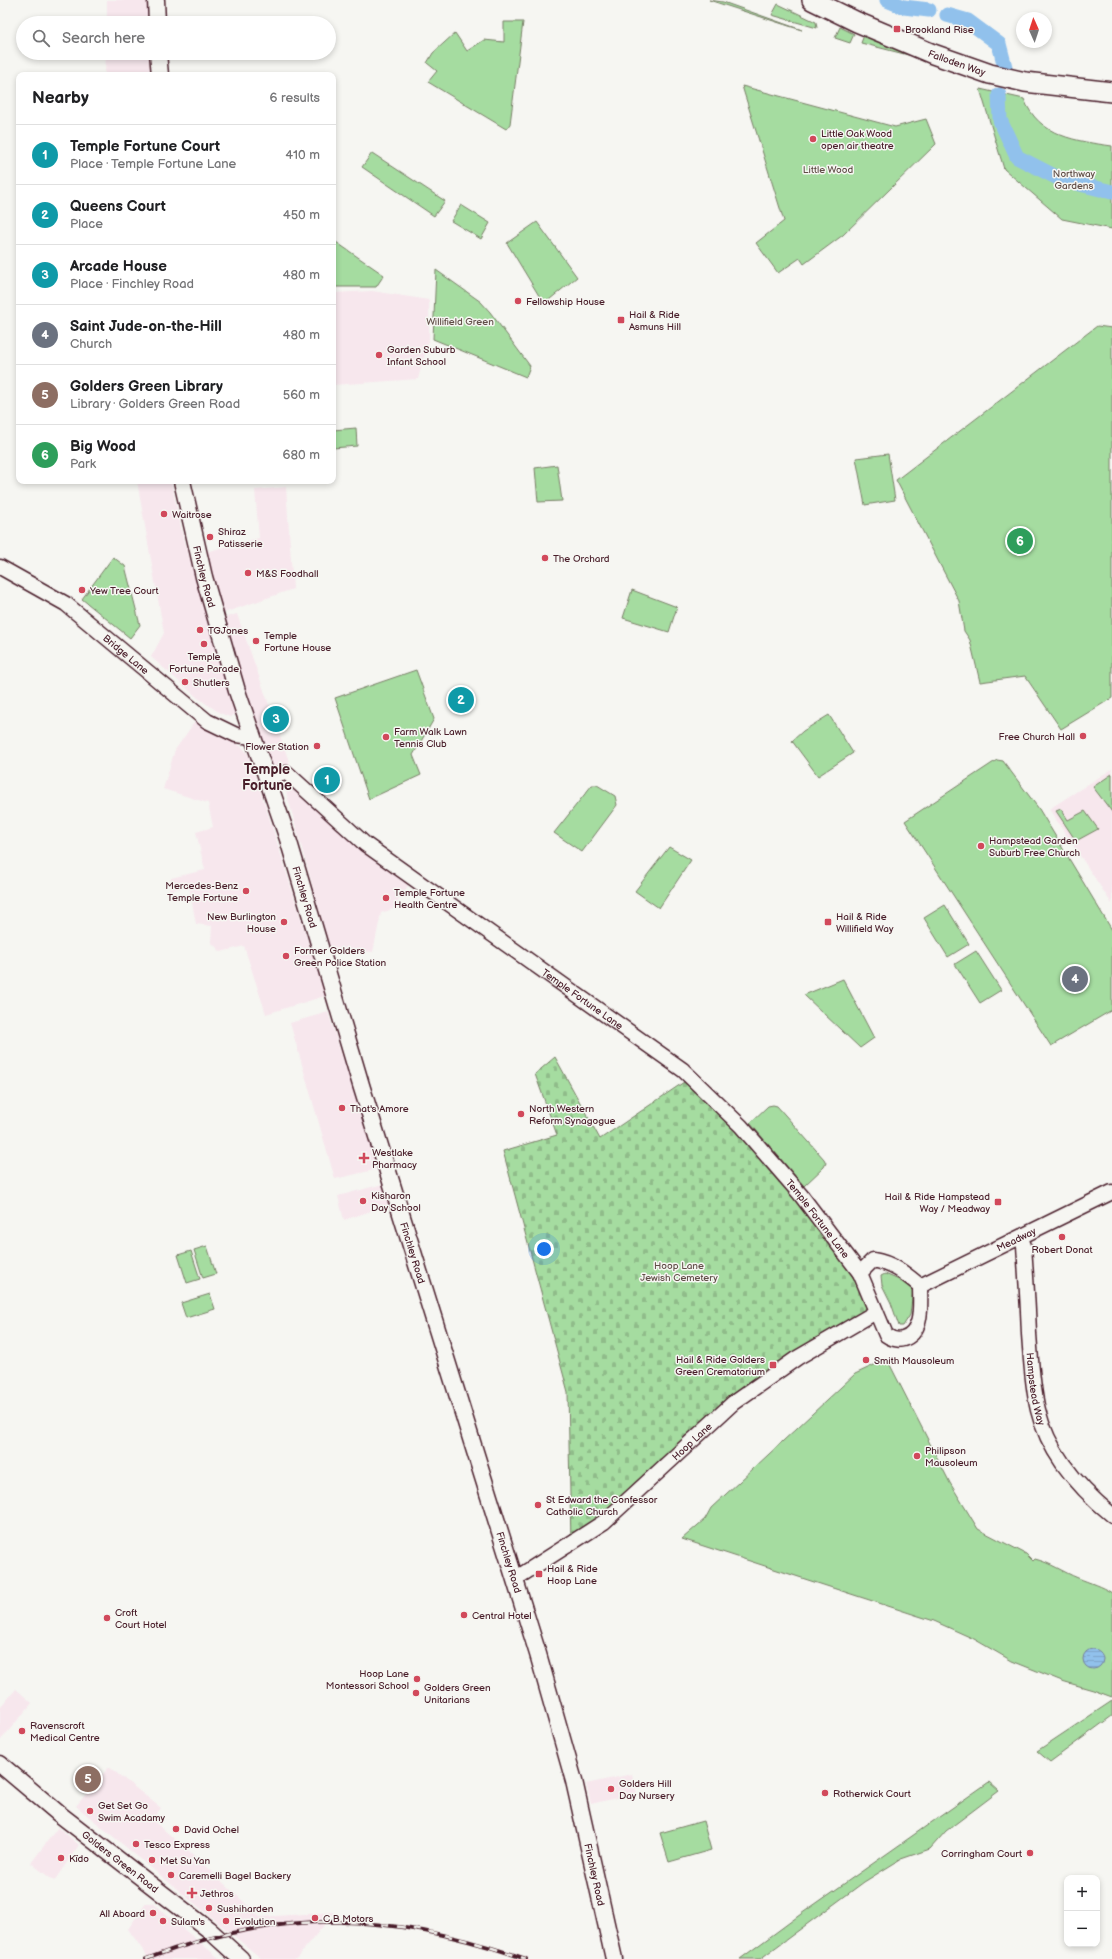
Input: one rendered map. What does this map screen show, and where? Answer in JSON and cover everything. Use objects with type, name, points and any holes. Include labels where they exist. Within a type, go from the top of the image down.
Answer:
[{"type":"highway","name":"Falloden Way","points":[[812,0],[857,22],[933,54],[990,74],[1024,82],[1112,92]]},
{"type":"main road","points":[[156,0],[157,16]]},
{"type":"main road","points":[[159,60],[160,72]]},
{"type":"main road","name":"Finchley Road","points":[[183,484],[204,577],[237,691],[288,839],[361,1085],[515,1579],[574,1781],[614,1959]]},
{"type":"main road","name":"Golders Green Road","points":[[0,1764],[58,1813],[208,1929],[241,1959]]},
{"type":"street","name":"Bridge Lane","points":[[0,567],[66,604],[208,721],[236,735],[252,737]]},
{"type":"street","name":"Temple Fortune Lane","points":[[267,777],[287,773],[365,844],[683,1070],[741,1126],[800,1194],[860,1273]]},
{"type":"street","name":"Meadway","points":[[920,1286],[1021,1238],[1112,1192]]},
{"type":"street","name":"Hampstead Way","points":[[1021,1238],[1024,1246],[1032,1372],[1038,1410],[1050,1440],[1059,1457],[1073,1476],[1112,1515]]},
{"type":"street","points":[[873,1260],[887,1262],[904,1272],[920,1286],[920,1310],[917,1328],[909,1337],[899,1340],[886,1335],[860,1273],[873,1260]]},
{"type":"street","name":"Hoop Lane","points":[[515,1579],[604,1522],[732,1403],[797,1358],[876,1312]]},
{"type":"shaded area","points":[[107,0],[147,0],[148,16],[107,16]]},
{"type":"shaded area","points":[[106,60],[149,60],[150,72],[105,72]]},
{"type":"shaded area","points":[[372,291],[429,300],[429,339],[418,379],[336,385],[336,293]]},
{"type":"shaded area","points":[[138,484],[172,484],[184,541],[221,656],[235,714],[230,717],[220,713],[198,698],[151,657],[164,633]]},
{"type":"shaded area","points":[[286,487],[293,589],[215,616],[198,554],[259,538],[255,490]]},
{"type":"shaded area","points":[[237,614],[291,767],[287,773],[267,777],[216,620]]},
{"type":"shaded area","points":[[196,720],[242,747],[248,754],[325,996],[266,1014],[244,946],[221,952],[211,942],[212,926],[196,924],[189,886],[169,891],[171,878],[205,870],[196,832],[213,827],[208,803],[163,789],[175,750]]},
{"type":"shaded area","points":[[1112,769],[1112,904],[1049,809]]},
{"type":"shaded area","points":[[288,786],[370,858],[409,884],[393,909],[381,913],[373,952],[330,948],[285,788]]},
{"type":"shaded area","points":[[328,1012],[378,1169],[335,1179],[290,1023]]},
{"type":"shaded area","name":"Kisharon Day School","points":[[383,1184],[389,1205],[344,1220],[338,1196]]},
{"type":"shaded area","points":[[16,1689],[32,1703],[0,1741],[0,1708]]},
{"type":"shaded area","points":[[109,1767],[161,1808],[152,1820],[188,1850],[260,1917],[335,1912],[296,1959],[262,1959],[76,1806]]},
{"type":"shaded area","name":"Golders Hill Day Nursery","points":[[632,1774],[637,1793],[591,1804],[586,1784]]},
{"type":"shaded area","points":[[58,1827],[79,1845],[54,1881],[31,1863]]},
{"type":"shaded area","points":[[146,1903],[152,1903],[220,1959],[149,1959],[128,1929]]},
{"type":"green space","points":[[709,0],[723,2],[802,30],[789,26]]},
{"type":"green space","points":[[778,4],[816,22],[817,28],[772,15]]},
{"type":"green space","points":[[504,22],[523,22],[510,124],[506,129],[428,82],[437,71],[427,63],[433,53],[455,33],[467,51],[484,40],[504,42]]},
{"type":"green space","points":[[840,27],[854,34],[850,43],[835,38]]},
{"type":"green space","points":[[864,35],[916,57],[861,43]]},
{"type":"green space","name":"Little Wood","points":[[742,86],[895,127],[926,119],[936,144],[843,235],[804,264],[800,258],[778,273],[756,243],[784,221]]},
{"type":"green space","name":"Northway Gardens","points":[[980,89],[1024,99],[1031,112],[1039,122],[1060,135],[1086,142],[1112,146],[1112,229],[1062,219],[1004,169]]},
{"type":"green space","points":[[372,153],[445,201],[434,216],[362,167]]},
{"type":"green space","points":[[461,205],[490,223],[481,239],[451,221]]},
{"type":"green space","points":[[537,222],[577,277],[544,304],[507,243]]},
{"type":"green space","points":[[336,242],[384,275],[376,287],[336,287]]},
{"type":"green space","name":"Willifield Green","points":[[436,270],[481,302],[490,312],[530,366],[526,377],[433,339]]},
{"type":"green space","points":[[1097,326],[1112,328],[1112,698],[1061,729],[1025,676],[980,682],[970,640],[964,631],[959,601],[896,480]]},
{"type":"green space","points":[[356,428],[357,446],[336,448],[336,430]]},
{"type":"green space","points":[[888,454],[895,500],[865,505],[856,458]]},
{"type":"green space","points":[[557,465],[562,501],[538,502],[535,468]]},
{"type":"green space","points":[[113,557],[125,566],[140,625],[130,638],[82,599]]},
{"type":"green space","points":[[632,590],[677,607],[669,632],[623,618]]},
{"type":"green space","name":"Farm Walk Lawn Tennis Club","points":[[416,670],[434,719],[413,755],[421,775],[369,799],[335,698]]},
{"type":"green space","points":[[829,715],[853,753],[818,776],[792,741],[803,731]]},
{"type":"green space","points":[[997,760],[1003,761],[1039,809],[1112,930],[1112,1010],[1051,1046],[905,821]]},
{"type":"green space","points":[[1112,774],[1112,812],[1093,787]]},
{"type":"green space","points":[[592,785],[597,785],[615,796],[617,805],[582,852],[554,833]]},
{"type":"green space","points":[[1061,809],[1068,820],[1085,811],[1098,829],[1076,841],[1056,811]]},
{"type":"green space","points":[[669,847],[691,860],[659,908],[635,891]]},
{"type":"green space","points":[[945,905],[969,944],[948,957],[924,918]]},
{"type":"green space","points":[[976,951],[1001,990],[980,1003],[955,964]]},
{"type":"green space","points":[[843,979],[874,1038],[860,1048],[804,995]]},
{"type":"green space","name":"Hoop Lane Jewish Cemetery","points":[[555,1057],[600,1139],[684,1082],[741,1126],[860,1273],[876,1312],[797,1358],[571,1544],[568,1392],[503,1151],[557,1135],[535,1074]]},
{"type":"green space","points":[[768,1106],[777,1106],[826,1163],[824,1167],[804,1186],[750,1123]]},
{"type":"green space","points":[[207,1246],[216,1274],[203,1278],[194,1250]]},
{"type":"green space","points":[[191,1251],[200,1279],[187,1283],[178,1255]]},
{"type":"green space","points":[[885,1274],[899,1280],[913,1290],[910,1315],[903,1326],[899,1326],[891,1303],[882,1285],[881,1276]]},
{"type":"green space","points":[[210,1294],[215,1309],[186,1318],[181,1303]]},
{"type":"green space","points":[[887,1359],[950,1483],[978,1529],[1026,1554],[1033,1561],[1035,1559],[1046,1563],[1073,1576],[1104,1588],[1112,1593],[1112,1697],[1062,1681],[1012,1661],[974,1639],[934,1621],[682,1539],[705,1519],[711,1508],[855,1374]]},
{"type":"green space","points":[[1112,1701],[1112,1716],[1050,1762],[1037,1751]]},
{"type":"green space","points":[[989,1782],[999,1791],[946,1831],[930,1849],[901,1859],[864,1882],[760,1959],[740,1959],[801,1914]]},
{"type":"green space","points":[[703,1821],[711,1850],[669,1862],[660,1833]]},
{"type":"water","points":[[1093,1649],[1100,1652],[1103,1659],[1100,1666],[1093,1669],[1086,1666],[1083,1659],[1086,1652]]},
{"type":"waterway","points":[[887,0],[904,7],[929,10]]},
{"type":"waterway","points":[[947,15],[968,21],[999,44],[1005,67]]},
{"type":"waterway","points":[[999,95],[1000,120],[1017,157],[1060,179],[1112,192]]},
{"type":"railway","points":[[146,1959],[196,1942],[244,1930],[290,1924],[336,1922],[382,1925],[429,1932],[476,1943],[526,1959]]},
{"type":"place","name":"Brookland Rise","points":[[897,29]]},
{"type":"place","name":"Little Oak Wood open air theatre","points":[[813,139]]},
{"type":"place","name":"Fellowship House","points":[[518,301]]},
{"type":"place","name":"Hail & Ride Asmuns Hill","points":[[621,320]]},
{"type":"place","name":"Garden Suburb Infant School","points":[[379,355]]},
{"type":"place","name":"Waitrose","points":[[164,514]]},
{"type":"place","name":"Shiraz Patisserie","points":[[210,537]]},
{"type":"place","name":"Big Wood","points":[[1020,541]]},
{"type":"place","name":"The Orchard","points":[[545,558]]},
{"type":"place","name":"M&S Foodhall","points":[[248,573]]},
{"type":"place","name":"Yew Tree Court","points":[[82,590]]},
{"type":"place","name":"TGJones","points":[[200,630]]},
{"type":"place","name":"Temple Fortune House","points":[[256,641]]},
{"type":"place","name":"Temple Fortune Parade","points":[[204,644]]},
{"type":"place","name":"Shutlers","points":[[185,682]]},
{"type":"place","name":"Queens Court","points":[[461,700]]},
{"type":"place","name":"Arcade House","points":[[276,719]]},
{"type":"place","name":"Free Church Hall","points":[[1083,736]]},
{"type":"place","name":"Farm Walk Lawn Tennis Club","points":[[386,737]]},
{"type":"place","name":"Flower Station","points":[[317,746]]},
{"type":"place","name":"Temple Fortune Court","points":[[327,780]]},
{"type":"place","name":"Hampstead Garden Suburb Free Church","points":[[981,846]]},
{"type":"place","name":"Mercedes-Benz Temple Fortune","points":[[246,891]]},
{"type":"place","name":"Temple Fortune Health Centre","points":[[386,898]]},
{"type":"place","name":"New Burlington House","points":[[284,922]]},
{"type":"place","name":"Hail & Ride Willifield Way","points":[[828,922]]},
{"type":"place","name":"Former Golders Green Police Station","points":[[286,956]]},
{"type":"place","name":"Saint Jude-on-the-Hill","points":[[1075,979]]},
{"type":"place","name":"That's Amore","points":[[342,1108]]},
{"type":"place","name":"North Western Reform Synagogue","points":[[521,1114]]},
{"type":"place","name":"Westlake Pharmacy","points":[[364,1158]]},
{"type":"place","name":"Kisharon Day School","points":[[363,1201]]},
{"type":"place","name":"Hail & Ride Hampstead Way / Meadway","points":[[998,1202]]},
{"type":"place","name":"Robert Donat","points":[[1062,1237]]},
{"type":"place","name":"Smith Mausoleum","points":[[866,1360]]},
{"type":"place","name":"Hail & Ride Golders Green Crematorium","points":[[773,1365]]},
{"type":"place","name":"Philipson Mausoleum","points":[[917,1456]]},
{"type":"place","name":"St Edward the Confessor Catholic Church","points":[[538,1505]]},
{"type":"place","name":"Hail & Ride Hoop Lane","points":[[539,1574]]},
{"type":"place","name":"Central Hotel","points":[[464,1615]]},
{"type":"place","name":"Croft Court Hotel","points":[[107,1618]]},
{"type":"place","name":"Hoop Lane Montessori School","points":[[417,1679]]},
{"type":"place","name":"Golders Green Unitarians","points":[[416,1693]]},
{"type":"place","name":"Ravenscroft Medical Centre","points":[[22,1731]]},
{"type":"place","name":"Golders Green Library","points":[[88,1779]]},
{"type":"place","name":"Golders Hill Day Nursery","points":[[611,1789]]},
{"type":"place","name":"Rotherwick Court","points":[[825,1793]]},
{"type":"place","name":"Get Set Go Swim Acadamy","points":[[90,1811]]},
{"type":"place","name":"David Ochel","points":[[176,1829]]},
{"type":"place","name":"Tesco Express","points":[[136,1844]]},
{"type":"place","name":"Corringham Court","points":[[1030,1853]]},
{"type":"place","name":"Kïdo","points":[[61,1858]]},
{"type":"place","name":"Met Su Yan","points":[[152,1860]]},
{"type":"place","name":"Caremelli Bagel Backery","points":[[171,1875]]},
{"type":"place","name":"Jethros","points":[[192,1893]]},
{"type":"place","name":"Sushiharden","points":[[209,1908]]},
{"type":"place","name":"All Aboard","points":[[153,1913]]},
{"type":"place","name":"C B Motors","points":[[315,1918]]},
{"type":"place","name":"Sulam's","points":[[163,1921]]},
{"type":"place","name":"Evolution","points":[[226,1921]]},
{"type":"district","name":"Temple Fortune","points":[[267,778]]}]
